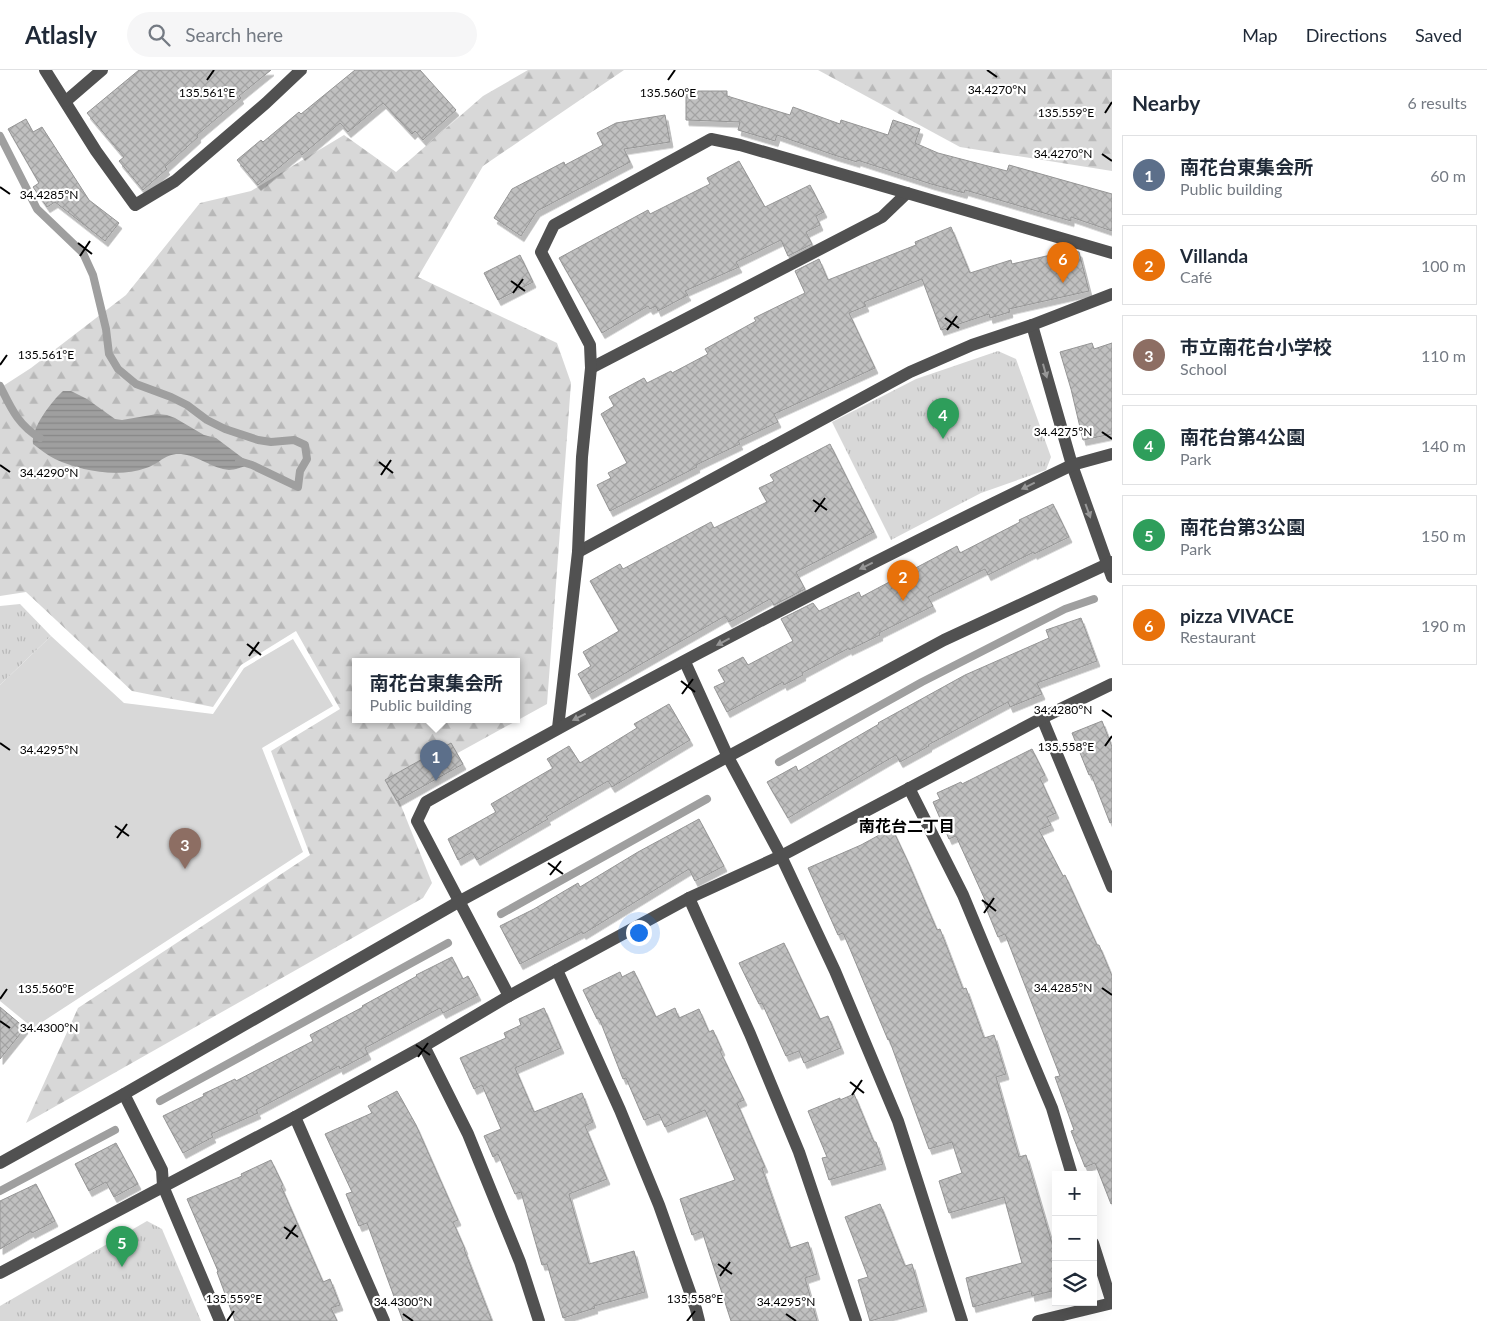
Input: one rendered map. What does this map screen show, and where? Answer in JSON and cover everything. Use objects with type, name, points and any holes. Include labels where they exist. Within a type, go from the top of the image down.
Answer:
[{"type":"street","points":[[46,70],[96,151],[135,205],[175,181],[301,70]]},
{"type":"street","points":[[66,101],[102,70]]},
{"type":"street","points":[[558,728],[578,552],[582,457],[591,368],[590,345],[541,252],[554,225],[711,139],[740,145],[906,192],[1112,253]]},
{"type":"street","points":[[591,368],[882,217],[906,192]]},
{"type":"street","points":[[578,552],[910,372],[972,345],[1112,294]]},
{"type":"street","points":[[1032,324],[1072,465],[1110,562],[1112,576]]},
{"type":"street","points":[[509,996],[417,821],[426,802],[558,728],[844,577],[1072,465],[1112,454]]},
{"type":"street","points":[[0,1162],[124,1094],[460,901],[944,640],[1110,562]]},
{"type":"street","points":[[685,662],[728,757],[781,856],[834,971],[898,1121],[962,1321]]},
{"type":"street","points":[[0,1273],[295,1117],[424,1046],[509,996],[689,898],[781,856],[1042,718],[1112,684]]},
{"type":"street","points":[[1042,718],[1112,887]]},
{"type":"street","points":[[909,788],[962,895],[990,960],[1052,1108],[1071,1171]]},
{"type":"street","points":[[689,898],[750,1034],[799,1152],[856,1321]]},
{"type":"street","points":[[557,970],[620,1110],[659,1205],[699,1321]]},
{"type":"street","points":[[424,1046],[468,1134],[520,1262],[539,1321]]},
{"type":"street","points":[[124,1094],[162,1170],[163,1186],[220,1321]]},
{"type":"street","points":[[295,1117],[384,1321]]},
{"type":"street","points":[[1038,1321],[1112,1303],[1097,1256]]},
{"type":"green space","points":[[528,70],[624,70],[483,166],[418,277],[557,343],[571,383],[547,704],[520,719],[520,658],[352,658],[352,723],[512,723],[394,788],[432,883],[423,898],[26,1123],[78,1008],[310,855],[271,751],[340,709],[296,631],[241,665],[213,707],[132,691],[26,592],[0,596],[0,388],[31,368],[126,295],[200,203],[251,191],[344,135],[396,172],[483,96]]},
{"type":"green space","points":[[818,70],[1112,70],[1112,171],[960,147]]},
{"type":"green space","points":[[998,351],[1016,359],[1051,457],[1046,470],[981,493],[891,540],[832,422],[916,379]]},
{"type":"green space","points":[[20,604],[51,636],[0,685],[0,606]]},
{"type":"green space","points":[[51,636],[124,703],[213,714],[244,668],[293,639],[333,706],[262,748],[303,852],[33,1028],[0,1001],[0,685]]},
{"type":"green space","points":[[147,1221],[162,1229],[201,1321],[0,1321],[0,1306]]},
{"type":"shaded area","points":[[63,391],[71,391],[87,399],[115,419],[122,420],[157,414],[175,418],[204,435],[216,438],[248,462],[248,465],[229,470],[181,454],[170,455],[146,468],[112,473],[88,470],[65,463],[33,444],[38,423]]},
{"type":"building","points":[[139,70],[271,70],[239,96],[241,98],[197,135],[198,137],[165,167],[167,169],[143,190],[119,161],[124,157],[87,113]]},
{"type":"building","points":[[355,70],[420,70],[456,110],[423,140],[415,131],[412,134],[383,103],[348,132],[340,123],[302,155],[299,151],[258,185],[237,160],[261,140],[263,142],[299,112],[301,114]]},
{"type":"building","points":[[686,91],[727,91],[727,96],[790,115],[793,107],[840,124],[841,120],[888,135],[893,120],[920,129],[915,143],[938,153],[1007,171],[1009,165],[1112,194],[1112,231],[1071,217],[1071,221],[965,190],[964,193],[931,184],[857,160],[857,162],[834,155],[777,135],[775,141],[738,130],[740,122],[686,120]]},
{"type":"building","points":[[665,115],[670,142],[624,149],[630,162],[537,211],[521,236],[494,218],[512,189],[564,162],[565,165],[603,145],[597,133],[616,123]]},
{"type":"building","points":[[26,119],[33,132],[42,127],[89,200],[119,223],[105,241],[55,202],[47,207],[33,187],[39,183],[8,129]]},
{"type":"building","points":[[739,161],[765,207],[810,185],[824,212],[816,216],[820,225],[806,232],[812,244],[788,256],[781,240],[736,262],[739,267],[685,291],[688,295],[658,311],[656,306],[650,309],[648,306],[602,333],[559,258],[648,210],[650,214],[710,184],[707,178]]},
{"type":"building","points":[[951,227],[970,273],[1011,260],[1012,264],[1072,250],[1079,252],[1089,291],[1009,309],[1010,312],[990,318],[989,314],[941,330],[922,279],[864,302],[866,306],[849,313],[875,368],[774,414],[778,422],[738,441],[740,444],[610,511],[597,485],[611,478],[608,473],[627,463],[601,414],[614,406],[609,397],[644,378],[647,383],[671,371],[672,373],[708,354],[705,349],[756,321],[754,318],[805,293],[795,271],[819,259],[828,280],[916,245],[915,242]]},
{"type":"building","points":[[520,255],[533,282],[498,300],[484,273]]},
{"type":"building","points":[[1092,343],[1094,349],[1112,343],[1112,434],[1083,440],[1060,352]]},
{"type":"building","points":[[830,444],[874,532],[796,572],[805,589],[774,605],[770,599],[729,622],[725,616],[589,694],[578,674],[591,666],[583,652],[619,631],[590,581],[620,564],[623,569],[711,522],[714,528],[767,502],[759,488],[774,481],[770,475]]},
{"type":"building","points":[[1053,504],[1069,537],[988,575],[985,569],[928,597],[933,606],[879,633],[880,635],[849,650],[849,648],[802,673],[803,675],[784,685],[783,682],[727,712],[714,687],[725,682],[718,670],[743,657],[748,665],[793,641],[781,619],[813,603],[819,611],[859,592],[861,597],[957,546],[960,553],[1020,522],[1019,520]]},
{"type":"building","points":[[1081,618],[1097,661],[1037,683],[1042,694],[1010,707],[1008,702],[900,762],[896,755],[788,818],[767,782],[796,766],[798,771],[878,723],[965,675],[1049,638],[1046,630]]},
{"type":"building","points":[[669,704],[690,740],[612,787],[608,781],[546,817],[548,819],[477,860],[472,852],[458,860],[448,839],[496,812],[491,804],[553,768],[547,759],[569,746],[580,763],[637,728],[634,724]]},
{"type":"building","points":[[1102,721],[1112,747],[1112,822],[1110,823],[1091,774],[1089,775],[1072,733]]},
{"type":"building","points":[[451,743],[463,764],[397,801],[385,780]]},
{"type":"building","points":[[1032,749],[1045,775],[1040,778],[1056,813],[1047,817],[1051,825],[1039,830],[1063,876],[1065,875],[1112,976],[1111,1204],[1095,1163],[1085,1167],[1071,1131],[1074,1130],[1055,1077],[1060,1076],[1005,934],[998,937],[984,903],[986,902],[956,836],[949,839],[933,802],[940,799],[937,793],[961,782],[962,784]]},
{"type":"building","points":[[699,819],[724,866],[695,881],[689,869],[583,934],[582,932],[520,964],[500,926],[534,909],[578,883],[580,887],[638,852]]},
{"type":"building","points":[[892,828],[937,930],[940,929],[963,989],[966,988],[984,1038],[994,1035],[1006,1074],[996,1077],[1019,1157],[1026,1155],[1052,1243],[1052,1291],[1032,1296],[1031,1291],[973,1307],[966,1278],[1022,1263],[1004,1197],[949,1213],[939,1181],[962,1173],[952,1142],[929,1149],[889,1039],[843,933],[838,935],[808,868],[861,845]]},
{"type":"building","points":[[784,943],[820,1019],[828,1016],[841,1048],[804,1063],[799,1051],[786,1056],[762,1003],[759,1004],[739,963]]},
{"type":"building","points":[[452,957],[463,979],[468,976],[478,995],[443,1013],[440,1008],[365,1048],[368,1054],[340,1069],[339,1066],[256,1110],[258,1113],[211,1134],[213,1137],[183,1153],[163,1116],[204,1096],[203,1094],[235,1079],[236,1081],[313,1041],[310,1035],[363,1007],[416,975]]},
{"type":"building","points":[[634,971],[656,1017],[675,1008],[679,1018],[699,1009],[709,1032],[713,1030],[722,1050],[720,1051],[744,1100],[737,1103],[765,1167],[762,1168],[790,1248],[808,1242],[817,1274],[805,1278],[817,1321],[731,1321],[702,1231],[692,1235],[680,1199],[735,1180],[705,1110],[665,1127],[659,1114],[644,1120],[626,1078],[623,1079],[599,1018],[597,1019],[583,990],[620,972],[622,977]]},
{"type":"building","points":[[0,1007],[25,1028],[0,1059]]},
{"type":"building","points":[[544,1008],[561,1048],[515,1068],[534,1112],[582,1093],[593,1122],[585,1126],[607,1179],[569,1194],[589,1264],[634,1251],[645,1292],[594,1306],[595,1308],[563,1318],[547,1264],[542,1265],[521,1192],[515,1194],[498,1154],[493,1157],[484,1136],[501,1129],[482,1085],[474,1089],[460,1058],[506,1038],[504,1033],[521,1025],[519,1019]]},
{"type":"building","points":[[397,1091],[416,1125],[458,1220],[453,1222],[492,1321],[403,1321],[367,1223],[359,1226],[346,1194],[352,1192],[325,1134],[372,1113],[368,1106]]},
{"type":"building","points":[[854,1094],[874,1142],[876,1142],[883,1164],[829,1180],[822,1158],[827,1157],[808,1111]]},
{"type":"building","points":[[116,1143],[138,1184],[114,1197],[106,1182],[89,1191],[75,1164]]},
{"type":"building","points":[[271,1160],[323,1282],[330,1279],[340,1305],[331,1308],[337,1321],[235,1321],[218,1271],[187,1199],[242,1176],[241,1174]]},
{"type":"building","points":[[36,1184],[55,1221],[32,1233],[31,1231],[0,1249],[0,1201]]},
{"type":"building","points":[[880,1204],[905,1266],[912,1264],[924,1306],[870,1321],[858,1280],[868,1277],[845,1217]]},
{"type":"waterway","points":[[0,136],[37,209],[83,253],[93,275],[106,329],[109,354],[118,369],[136,384],[187,405],[207,420],[225,429],[258,440],[271,442],[294,440],[305,445],[307,459],[300,471],[298,487],[252,465],[239,461]]},
{"type":"waterway","points":[[0,386],[21,422],[40,438]]},
{"type":"waterway","points":[[779,762],[922,682],[1065,609],[1094,599]]},
{"type":"waterway","points":[[501,914],[707,799]]},
{"type":"waterway","points":[[160,1101],[448,943]]},
{"type":"waterway","points":[[0,1191],[115,1130]]},
{"type":"place","name":"pizza VIVACE","points":[[1063,283]]},
{"type":"place","name":"南花台第4公園","points":[[943,439]]},
{"type":"place","name":"Villanda","points":[[903,601]]},
{"type":"place","name":"南花台東集会所","points":[[436,781]]},
{"type":"place","name":"市立南花台小学校","points":[[185,869]]},
{"type":"place","name":"南花台第3公園","points":[[122,1267]]},
{"type":"district","name":"南花台二丁目","points":[[907,826]]}]
